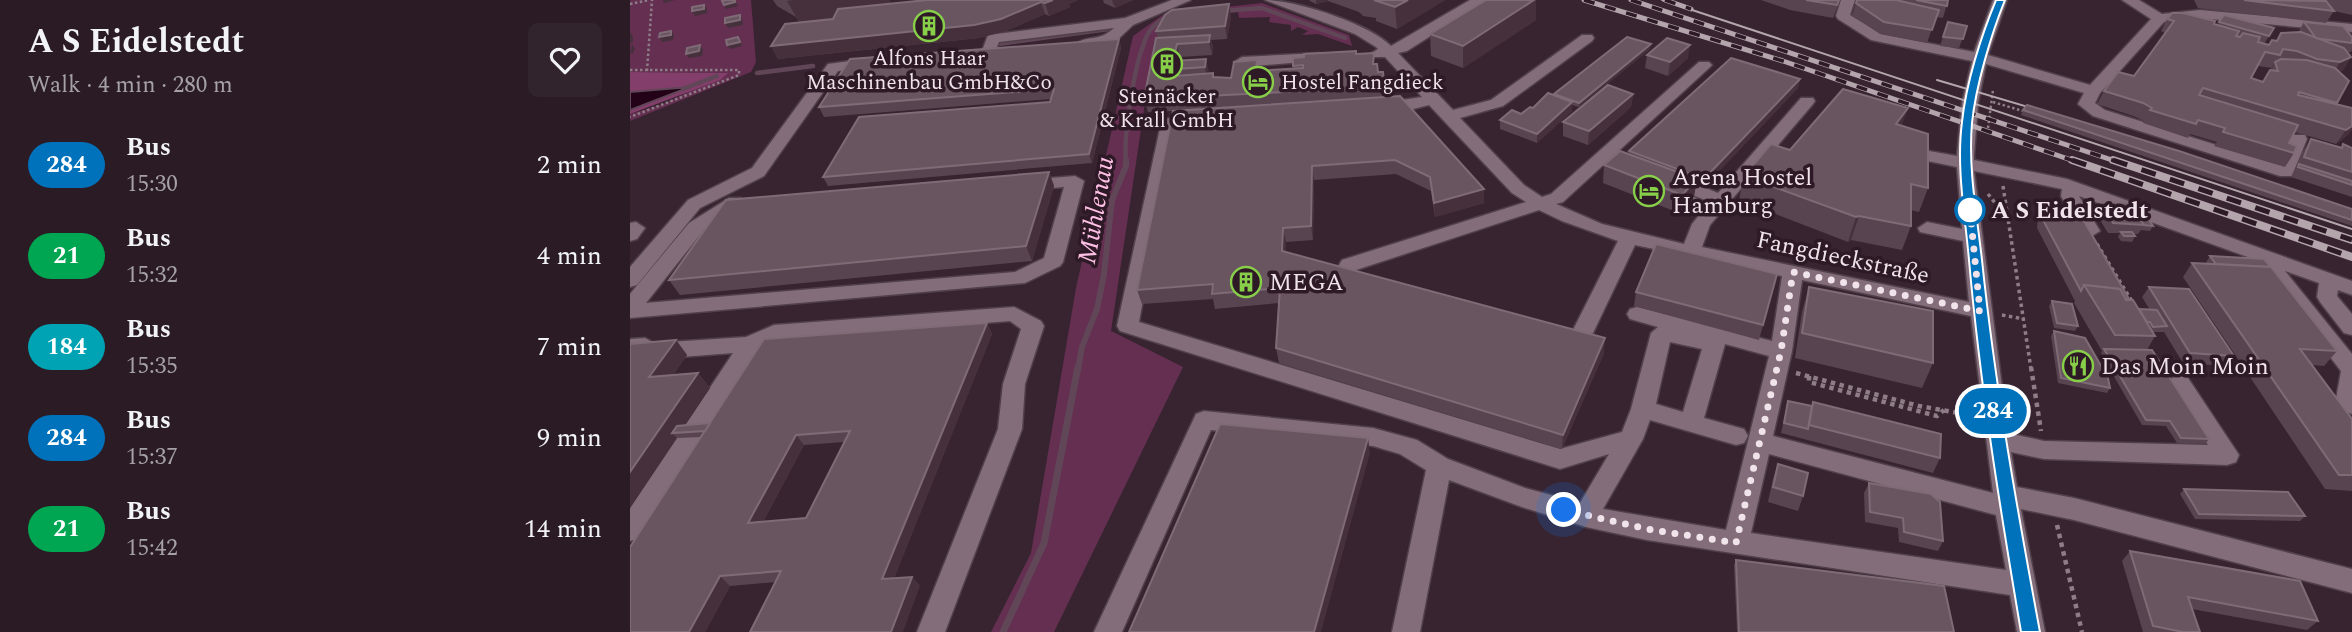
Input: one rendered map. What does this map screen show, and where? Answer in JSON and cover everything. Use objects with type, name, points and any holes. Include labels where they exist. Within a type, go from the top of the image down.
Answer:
[{"type":"street","points":[[972,53],[1107,42],[1128,22],[1184,0]]},
{"type":"street","name":"Fangdieckstraße","points":[[1272,0],[1360,31],[1390,53],[1518,189],[1540,205],[1589,226],[1630,236],[1986,312]]},
{"type":"street","points":[[1363,54],[1390,53],[1480,0]]},
{"type":"street","points":[[1848,0],[1843,16],[1876,37],[1987,60],[2093,91]]},
{"type":"street","points":[[2000,0],[1987,60],[1967,121],[1966,163],[1973,237],[1986,312],[1997,440],[2031,632]]},
{"type":"street","points":[[2129,0],[2160,18],[2200,14],[2352,28]]},
{"type":"street","points":[[2317,9],[2352,18]]},
{"type":"street","points":[[2160,18],[2112,80],[2093,91],[2086,104],[2099,113],[2286,172],[2293,137],[2320,148]]},
{"type":"street","points":[[1450,116],[1497,103],[1587,38]]},
{"type":"street","points":[[1242,62],[1336,56]]},
{"type":"street","points":[[630,309],[696,227],[731,207],[833,66],[889,61]]},
{"type":"street","points":[[1349,265],[1557,198],[1704,65]]},
{"type":"street","points":[[1356,109],[1409,105],[1433,99]]},
{"type":"street","points":[[1691,250],[1701,225],[1807,101]]},
{"type":"street","points":[[1222,118],[1168,122],[1128,327],[1560,459],[1631,439]]},
{"type":"street","points":[[1605,155],[1629,164]]},
{"type":"street","points":[[1929,156],[2024,174],[2071,187],[2352,288]]},
{"type":"street","points":[[630,280],[694,204],[758,172]]},
{"type":"street","points":[[1652,173],[1721,201]]},
{"type":"street","points":[[630,309],[1018,278],[1053,262],[1075,181],[1006,186]]},
{"type":"street","points":[[2071,187],[2070,196],[2090,231]]},
{"type":"street","points":[[731,207],[759,205]]},
{"type":"street","points":[[630,229],[636,228],[630,236]]},
{"type":"street","points":[[1927,228],[1973,237]]},
{"type":"street","points":[[1585,328],[1630,236]]},
{"type":"street","points":[[2261,254],[2352,370],[2347,399],[2352,405]]},
{"type":"street","points":[[1736,543],[1748,439],[1779,359],[1793,272]]},
{"type":"street","points":[[2330,280],[2327,297],[2352,328]]},
{"type":"street","points":[[630,347],[645,346],[641,352],[750,344],[774,332],[1014,314],[1033,326],[1014,384],[1010,429],[931,632]]},
{"type":"street","points":[[1637,314],[1779,359]]},
{"type":"street","points":[[1586,516],[1631,439],[1643,409],[1662,333],[1714,344],[1691,423]]},
{"type":"street","points":[[630,530],[750,344]]},
{"type":"street","points":[[1997,440],[2045,450],[2227,455],[2180,384]]},
{"type":"street","points":[[1643,409],[1748,439],[2006,501],[2052,504],[2352,580]]},
{"type":"street","points":[[1108,632],[1204,420],[1373,437],[1408,447],[1439,466],[1522,498],[1647,529],[2021,586]]},
{"type":"street","points":[[1406,632],[1439,466]]},
{"type":"path","points":[[630,4],[651,0],[647,71]]},
{"type":"path","points":[[1987,60],[1992,102],[1988,128]]},
{"type":"path","points":[[630,70],[739,70],[740,75],[630,117]]},
{"type":"path","points":[[1973,96],[2025,114],[2031,113]]},
{"type":"path","points":[[2001,175],[2045,450]]},
{"type":"path","points":[[2090,231],[2136,308]]},
{"type":"path","points":[[1986,312],[2024,319]]},
{"type":"path","points":[[1779,359],[1809,376],[1809,382],[1830,384],[1937,416],[1944,411],[1969,415]]},
{"type":"path","points":[[2052,504],[2082,632]]},
{"type":"shaded area","points":[[630,0],[751,0],[756,62],[751,72],[630,121],[630,114],[663,104],[727,73],[630,72]]},
{"type":"shaded area","points":[[1262,3],[1349,35],[1352,46],[1318,34],[1302,35],[1308,31],[1298,27],[1291,31],[1291,25],[1269,22],[1270,17],[1239,18],[1238,12],[1172,19],[1154,42],[1111,331],[1183,367],[1054,632],[991,632],[1031,553],[1076,288],[1133,36],[1164,14]]},
{"type":"shaded area","points":[[630,72],[728,73],[720,80],[630,114],[630,110],[687,88],[630,92]]},
{"type":"shaded area","points":[[690,87],[630,110],[630,92]]},
{"type":"building","points":[[927,0],[1053,0],[1041,2],[1001,19],[974,25],[771,46],[785,24],[833,19],[838,9]]},
{"type":"building","points":[[1374,0],[1408,0],[1395,7]]},
{"type":"building","points":[[1486,0],[1534,0],[1463,46],[1430,34]]},
{"type":"building","points":[[1806,0],[1839,0],[1837,5]]},
{"type":"building","points":[[1857,0],[1896,0],[1939,10],[1932,30],[1884,22],[1856,3]]},
{"type":"building","points":[[1916,0],[1948,0],[1947,6]]},
{"type":"building","points":[[2244,0],[2326,1],[2334,11]]},
{"type":"building","points":[[722,1],[735,2],[724,5]]},
{"type":"building","points":[[1229,4],[1225,26],[1156,31],[1165,15],[1172,10]]},
{"type":"building","points":[[704,5],[704,9],[692,11],[692,7]]},
{"type":"building","points":[[2172,13],[2215,21],[2214,24],[2239,31],[2236,36],[2240,37],[2243,33],[2260,37],[2258,42],[2269,45],[2272,40],[2277,41],[2281,33],[2301,32],[2344,48],[2351,57],[2340,62],[2317,59],[2283,49],[2280,55],[2265,52],[2251,78],[2263,82],[2270,70],[2278,71],[2275,62],[2281,59],[2307,60],[2335,68],[2349,81],[2337,103],[2299,92],[2298,95],[2352,108],[2352,126],[2346,130],[2203,88],[2199,95],[2298,125],[2289,143],[2297,146],[2294,153],[2223,132],[2225,128],[2198,120],[2196,124],[2150,110],[2152,108],[2143,103],[2104,91],[2118,72],[2134,76],[2174,21],[2167,19]]},
{"type":"building","points":[[740,15],[740,20],[725,23],[725,18]]},
{"type":"building","points":[[2224,15],[2274,28],[2269,36],[2219,22]]},
{"type":"building","points":[[1948,22],[1967,26],[1963,39],[1943,37]]},
{"type":"building","points":[[2304,22],[2343,26],[2352,37],[2352,43],[2316,38]]},
{"type":"building","points":[[671,31],[671,35],[659,37],[660,33]]},
{"type":"building","points":[[1210,35],[1209,42],[1177,44],[1173,61],[1206,59],[1205,67],[1177,69],[1175,76],[1213,73],[1213,77],[1231,78],[1234,62],[1257,60],[1256,71],[1303,68],[1303,65],[1293,66],[1293,58],[1304,57],[1304,54],[1356,51],[1356,54],[1374,53],[1373,64],[1377,64],[1378,72],[1383,72],[1384,81],[1389,80],[1389,87],[1144,99],[1156,38]]},
{"type":"building","points":[[738,37],[740,42],[727,45],[726,40]]},
{"type":"building","points":[[1627,37],[1651,44],[1579,103],[1554,94]]},
{"type":"building","points":[[1667,38],[1690,45],[1670,62],[1647,55]]},
{"type":"building","points":[[1119,39],[1089,154],[823,177],[859,117],[1050,102],[1054,89],[819,107],[850,59]]},
{"type":"building","points":[[700,45],[699,51],[686,54],[687,48]]},
{"type":"building","points":[[1731,58],[1800,79],[1704,179],[1629,151]]},
{"type":"building","points":[[1608,85],[1633,94],[1589,131],[1563,122]]},
{"type":"building","points":[[1843,89],[1908,108],[1896,124],[1928,134],[1928,188],[1911,184],[1911,226],[1856,217],[1744,176],[1771,144],[1790,150]]},
{"type":"building","points":[[1548,93],[1572,102],[1537,134],[1500,120],[1512,110],[1521,114],[1530,107],[1533,108]]},
{"type":"building","name":"MEGA","points":[[1400,96],[1484,189],[1434,203],[1430,177],[1395,160],[1312,166],[1311,226],[1283,228],[1282,251],[1605,338],[1563,435],[1276,348],[1280,288],[1212,294],[1213,284],[1137,290],[1173,111]]},
{"type":"building","points":[[2027,105],[2179,151],[2352,209],[2352,220],[2023,110]]},
{"type":"building","points":[[2311,139],[2342,148],[2343,144],[2352,148],[2352,172],[2304,157]]},
{"type":"building","points":[[1620,151],[1697,179],[1682,195],[1604,165]]},
{"type":"building","points":[[2299,164],[2352,181],[2352,185],[2298,167]]},
{"type":"building","points":[[1049,172],[1026,246],[669,280],[726,200]]},
{"type":"building","points":[[1691,197],[1702,201],[1696,210],[1685,206]]},
{"type":"building","points":[[2100,202],[2130,203],[2144,225],[2113,223]]},
{"type":"building","points":[[2043,207],[2077,209],[2129,299],[2125,298],[2120,289],[2084,285],[2081,291],[2042,218]]},
{"type":"building","points":[[2139,217],[2147,217],[2153,226],[2144,225]]},
{"type":"building","points":[[2121,232],[2132,232],[2135,236],[2124,236]]},
{"type":"building","points":[[1656,244],[1777,274],[1763,325],[1636,292]]},
{"type":"building","points":[[2210,256],[2264,259],[2271,267],[2216,264]]},
{"type":"building","points":[[2192,263],[2271,267],[2337,351],[2300,349],[2352,419],[2352,475],[2339,475]]},
{"type":"building","points":[[2084,285],[2120,289],[2126,300],[2133,300],[2155,336],[2115,335]]},
{"type":"building","points":[[1809,287],[1933,311],[1933,363],[1802,333]]},
{"type":"building","points":[[2149,287],[2189,289],[2234,356],[2190,353]]},
{"type":"building","points":[[2052,301],[2072,304],[2078,326],[2057,323]]},
{"type":"building","points":[[2139,309],[2157,310],[2167,326],[2153,327]]},
{"type":"building","points":[[987,323],[882,579],[912,577],[891,632],[750,632],[781,571],[720,576],[689,632],[630,632],[630,547],[764,339]],"holes":[[[850,431],[806,518],[748,523],[796,435]]]},
{"type":"building","name":"Das Moin Moin","points":[[2054,331],[2085,338],[2108,378],[2110,388],[2061,378]]},
{"type":"building","points":[[676,340],[649,377],[698,373],[630,472],[630,344]]},
{"type":"building","points":[[2104,349],[2152,350],[2209,439],[2181,438],[2170,421],[2146,420]]},
{"type":"building","points":[[1788,401],[1812,406],[1808,429],[1784,423]]},
{"type":"building","points":[[1813,402],[1941,434],[1940,458],[1809,425]]},
{"type":"building","points":[[710,423],[705,431],[672,433],[677,426]]},
{"type":"building","points":[[1220,424],[1368,438],[1314,632],[1129,632]]},
{"type":"building","points":[[1778,464],[1808,473],[1803,496],[1773,487]]},
{"type":"building","points":[[1869,483],[1931,494],[1940,502],[1943,541],[1904,532],[1903,518],[1870,512]]},
{"type":"building","points":[[2184,489],[2288,492],[2305,516],[2199,514]]},
{"type":"building","points":[[2130,551],[2300,581],[2318,621],[2188,597],[2200,632],[2183,632],[2153,626]]},
{"type":"building","points":[[1736,560],[1944,586],[1954,632],[1739,632]]},
{"type":"waterway","name":"Mühlenau","points":[[1222,11],[1262,8],[1345,38]]},
{"type":"waterway","name":"Mühlenau","points":[[1078,369],[1082,347],[1097,309],[1104,274],[1112,200],[1126,166],[1128,119],[1140,54],[1151,30],[1169,16]]},
{"type":"waterway","points":[[998,44],[1109,29]]},
{"type":"waterway","points":[[757,73],[813,66]]},
{"type":"waterway","points":[[683,89],[717,76]]},
{"type":"waterway","name":"Mühlenau","points":[[1003,632],[1044,543],[1078,367]]},
{"type":"tram line","points":[[1662,0],[2352,229]]},
{"type":"tram line","points":[[1937,80],[2045,112]]},
{"type":"railway","points":[[1584,0],[1783,61],[2077,162]]},
{"type":"railway","points":[[1631,0],[2118,162]]},
{"type":"railway","points":[[1665,0],[1691,9]]},
{"type":"railway","points":[[2072,160],[2352,257]]},
{"type":"railway","points":[[2113,160],[2352,240]]},
{"type":"bus line","name":"284","points":[[2000,0],[1981,58],[1967,121],[1966,163],[1980,311],[2001,467],[2031,632]]},
{"type":"place","name":"Alfons Haar Maschinenbau GmbH&Co","points":[[929,26]]},
{"type":"place","name":"Steinäcker & Krall GmbH","points":[[1167,64]]},
{"type":"place","name":"Hostel Fangdieck","points":[[1258,82]]},
{"type":"place","name":"Arena Hostel Hamburg","points":[[1649,191]]},
{"type":"place","name":"A S Eidelstedt","points":[[1970,210]]},
{"type":"place","name":"MEGA","points":[[1246,282]]},
{"type":"place","name":"Das Moin Moin","points":[[2078,366]]},
{"type":"route","points":[[1564,510],[1647,529],[1736,543],[1781,351],[1793,272],[1980,311],[1970,210]]}]
